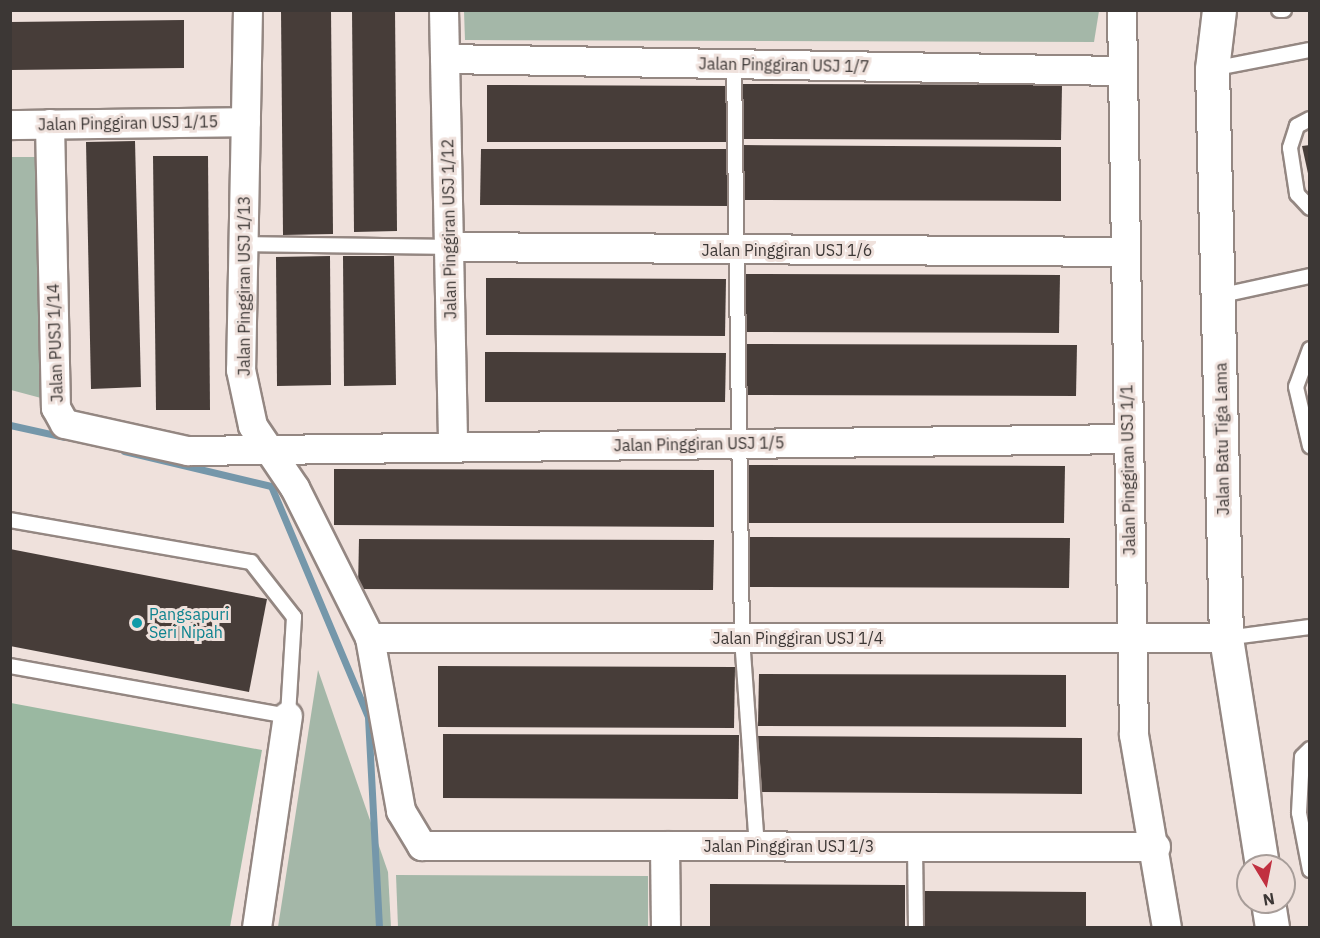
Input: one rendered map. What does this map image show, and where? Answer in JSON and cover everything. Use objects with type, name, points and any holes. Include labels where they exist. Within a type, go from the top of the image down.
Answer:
[{"type":"main road","name":"Jalan Batu Tiga Lama","points":[[1219,10],[1212,69],[1226,638],[1260,854]]},
{"type":"street","name":"Jalan Pinggiran USJ 1/13","points":[[248,10],[242,370],[253,426],[270,450],[370,638],[401,811],[422,846]]},
{"type":"street","name":"Jalan Pinggiran USJ 1/12","points":[[444,10],[453,447]]},
{"type":"street","name":"Jalan Pinggiran USJ 1/1","points":[[1122,10],[1127,439],[1134,735],[1156,847],[1167,927]]},
{"type":"street","name":"Jalan Pinggiran USJ 1/7","points":[[445,59],[1122,71]]},
{"type":"street","name":"Jalan Pinggiran USJ 1/15","points":[[10,124],[246,122]]},
{"type":"street","name":"Jalan PUSJ 1/14","points":[[50,124],[56,408],[65,424],[188,451],[270,450]]},
{"type":"street","name":"Jalan Pinggiran USJ 1/6","points":[[449,247],[1124,252]]},
{"type":"street","name":"Jalan Pinggiran USJ 1/5","points":[[270,450],[1127,439]]},
{"type":"street","name":"Jalan Pinggiran USJ 1/4","points":[[370,638],[1226,638]]},
{"type":"street","points":[[257,927],[288,716]]},
{"type":"street","name":"Jalan Pinggiran USJ 1/3","points":[[422,846],[1156,847]]},
{"type":"street","points":[[665,846],[666,927]]},
{"type":"lane","points":[[1279,10],[1284,10]]},
{"type":"lane","points":[[1212,69],[1310,50]]},
{"type":"lane","points":[[734,64],[742,638],[758,846]]},
{"type":"lane","points":[[1310,119],[1297,126],[1290,148],[1297,194],[1310,208]]},
{"type":"lane","points":[[244,244],[449,247]]},
{"type":"lane","points":[[1218,296],[1310,276]]},
{"type":"lane","points":[[1310,349],[1296,387],[1310,446]]},
{"type":"lane","points":[[10,520],[251,562],[294,617],[288,716],[10,666]]},
{"type":"lane","points":[[1226,638],[1310,627]]},
{"type":"lane","points":[[1310,749],[1302,757],[1299,813],[1310,870]]},
{"type":"lane","points":[[915,846],[915,927]]},
{"type":"green space","points":[[464,10],[1099,11],[1094,42],[465,40]]},
{"type":"green space","points":[[11,157],[36,157],[41,398],[11,390]]},
{"type":"green space","points":[[318,670],[388,872],[391,927],[278,927]]},
{"type":"green space","points":[[11,703],[262,750],[230,927],[11,927]]},
{"type":"green space","points":[[396,875],[648,876],[648,927],[398,927]]},
{"type":"building","points":[[281,10],[331,10],[333,234],[283,235]]},
{"type":"building","points":[[352,10],[395,10],[397,231],[354,232]]},
{"type":"building","points":[[184,20],[184,68],[10,70],[10,22]]},
{"type":"building","points":[[742,84],[1062,85],[1061,140],[742,139]]},
{"type":"building","points":[[487,85],[729,86],[729,142],[487,142]]},
{"type":"building","points":[[135,141],[141,387],[91,389],[86,142]]},
{"type":"building","points":[[742,145],[1061,147],[1061,201],[741,200]]},
{"type":"building","points":[[1310,145],[1310,177],[1309,178],[1302,146]]},
{"type":"building","points":[[481,149],[728,149],[728,206],[480,205]]},
{"type":"building","points":[[153,156],[208,156],[210,410],[156,410]]},
{"type":"building","points":[[330,256],[331,385],[277,386],[276,257]]},
{"type":"building","points":[[343,256],[394,256],[396,385],[344,386]]},
{"type":"building","points":[[742,274],[1060,275],[1059,333],[741,332]]},
{"type":"building","points":[[486,278],[726,279],[725,336],[486,335]]},
{"type":"building","points":[[740,344],[1077,345],[1076,396],[740,395]]},
{"type":"building","points":[[485,352],[726,353],[725,402],[485,402]]},
{"type":"building","points":[[746,465],[1065,466],[1064,523],[745,523]]},
{"type":"building","points":[[334,469],[714,470],[714,527],[334,525]]},
{"type":"building","points":[[742,537],[1070,538],[1069,588],[742,587]]},
{"type":"building","points":[[359,539],[714,540],[713,590],[358,589]]},
{"type":"building","name":"Pangsapuri Seri Nipah","points":[[10,549],[267,599],[249,692],[10,646]]},
{"type":"building","points":[[438,666],[735,667],[734,728],[438,727]]},
{"type":"building","points":[[759,674],[1066,675],[1066,727],[758,726]]},
{"type":"building","points":[[443,734],[739,735],[738,799],[443,798]]},
{"type":"building","points":[[758,736],[1082,738],[1082,794],[757,792]]},
{"type":"building","points":[[710,884],[905,885],[905,927],[710,927]]},
{"type":"building","points":[[922,891],[1086,892],[1086,927],[922,927]]},
{"type":"waterway","points":[[10,425],[64,437]]},
{"type":"waterway","points":[[124,451],[271,486],[368,717],[379,928]]},
{"type":"place","name":"Pangsapuri Seri Nipah","points":[[137,623]]}]
